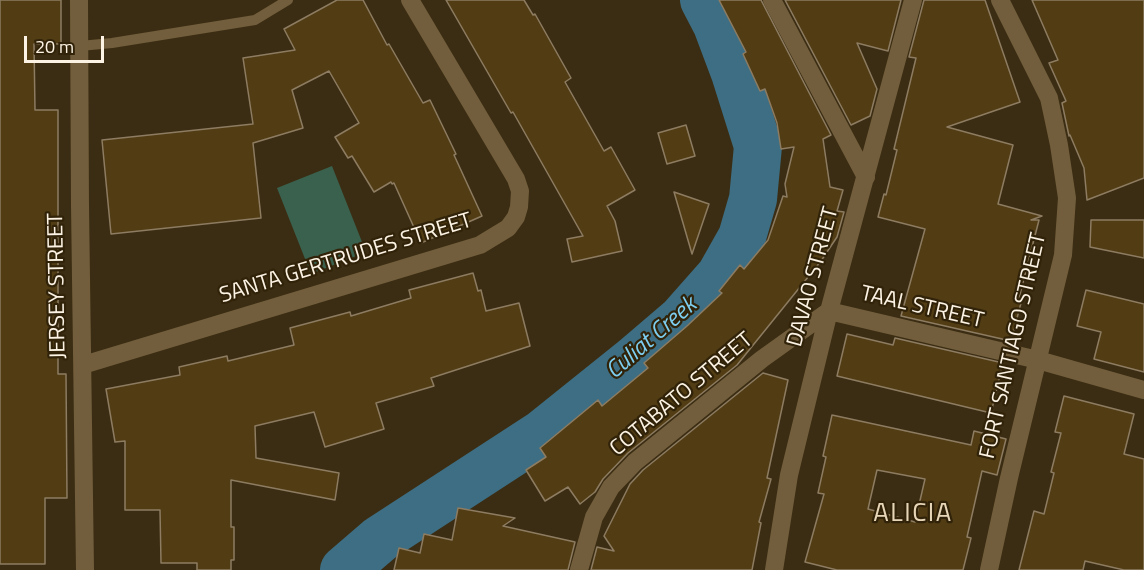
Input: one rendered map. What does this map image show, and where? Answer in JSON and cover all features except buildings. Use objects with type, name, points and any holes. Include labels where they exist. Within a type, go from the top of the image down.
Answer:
[{"type":"street","name":"JERSEY STREET","points":[[80,0],[85,570]]},
{"type":"street","name":"SANTA GERTRUDES STREET","points":[[83,365],[480,244],[508,228],[516,217],[519,207],[520,191],[516,179],[410,0]]},
{"type":"street","points":[[772,0],[866,177]]},
{"type":"street","name":"DAVAO STREET","points":[[774,570],[789,476],[829,311],[913,0]]},
{"type":"street","name":"FORT SANTIAGO STREET","points":[[989,570],[1063,255],[1067,198],[1049,98],[1000,0]]},
{"type":"street","name":"TAAL STREET","points":[[829,311],[1038,360],[1144,390]]},
{"type":"street","name":"COTABATO STREET","points":[[579,570],[594,517],[611,487],[635,462],[762,359],[829,311]]},
{"type":"lane","points":[[80,46],[255,20],[288,0]]},
{"type":"green space","points":[[332,166],[366,252],[311,274],[277,188]]},
{"type":"waterway","name":"Culiat Creek","points":[[344,570],[380,539],[543,433],[682,319],[720,276],[742,237],[753,199],[758,146],[735,73],[717,25],[704,0]]},
{"type":"district","name":"ALICIA","points":[[913,515]]}]
